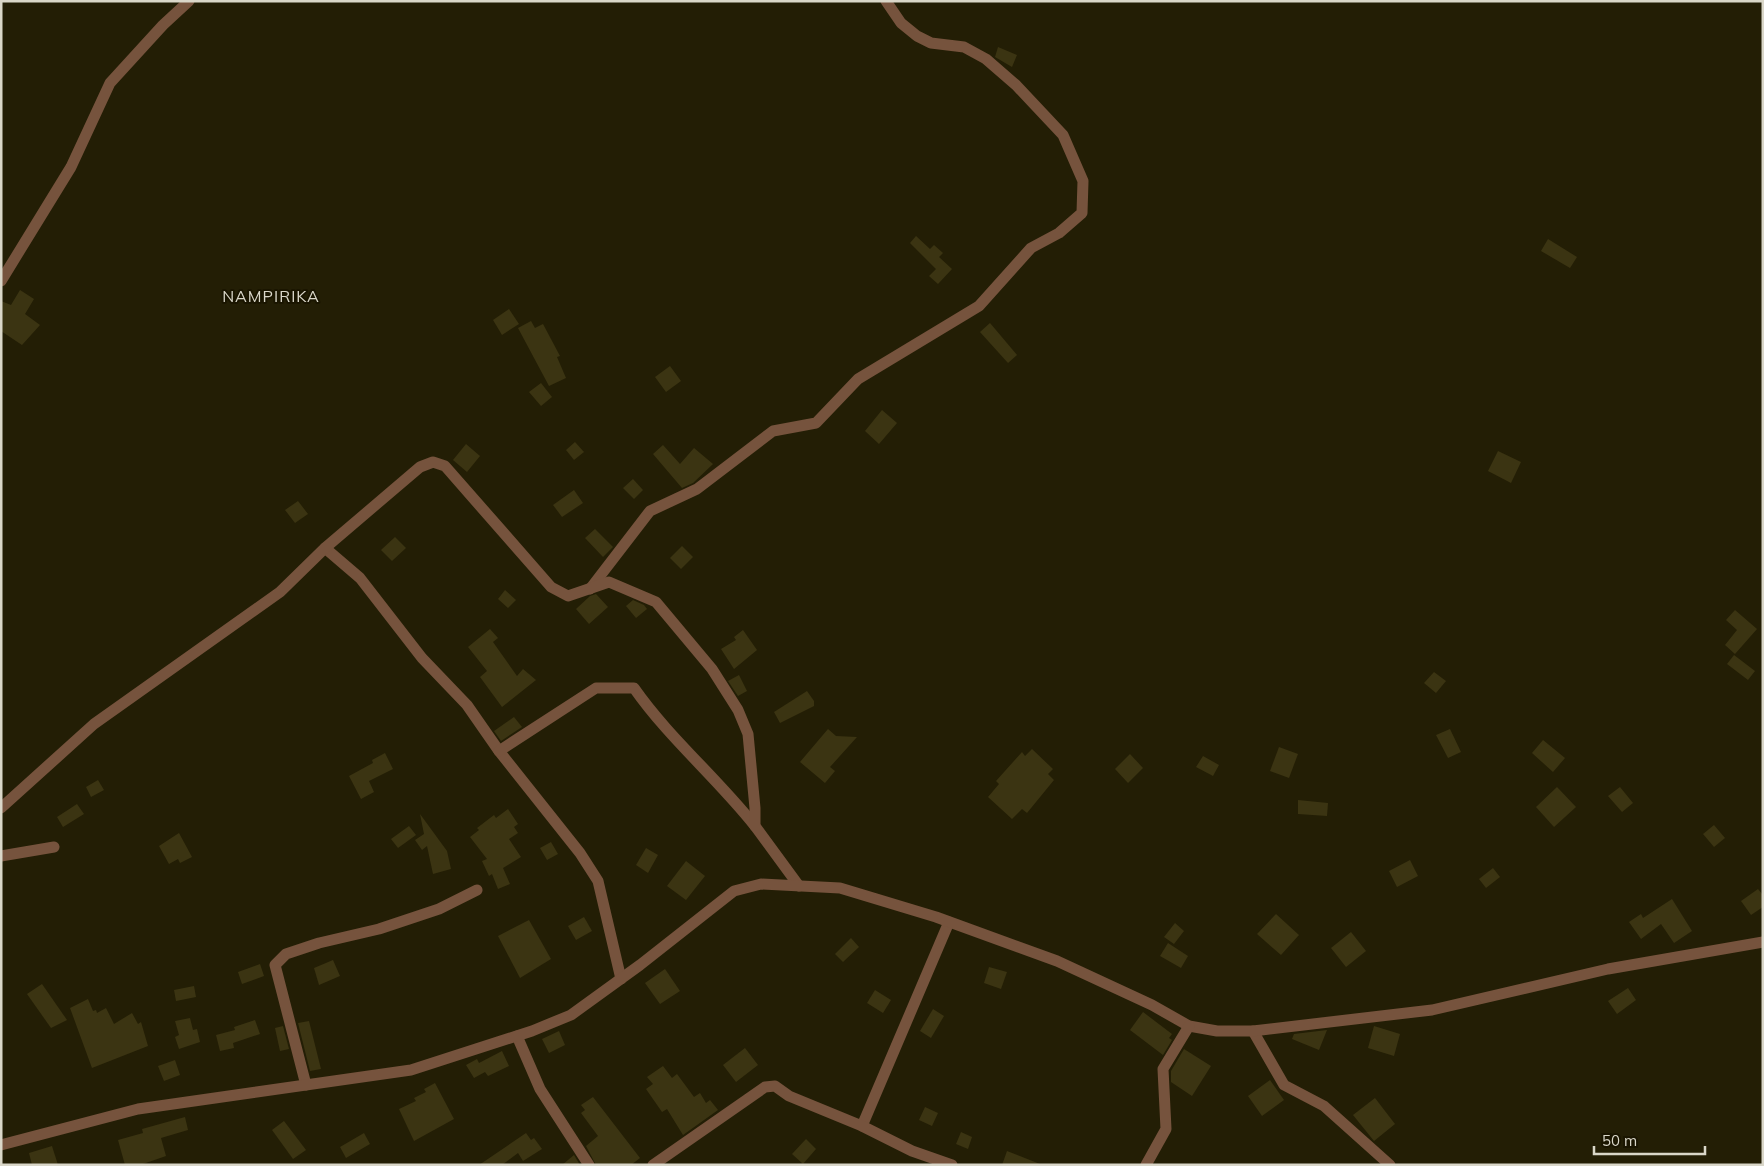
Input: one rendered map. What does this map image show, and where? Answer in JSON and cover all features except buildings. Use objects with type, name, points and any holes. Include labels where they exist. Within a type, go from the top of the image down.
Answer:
[{"type":"street","points":[[1,281],[71,167],[110,83],[163,25],[189,1]]},
{"type":"street","points":[[590,589],[650,511],[697,489],[773,431],[816,423],[858,379],[978,306],[1030,248],[1059,233],[1082,214],[1082,181],[1063,135],[1016,85],[986,59],[964,47],[931,43],[917,36],[901,23],[886,1]]},
{"type":"street","points":[[1,808],[94,724],[280,592],[325,548],[420,468],[433,462],[444,466],[551,588],[568,596],[609,582],[656,602],[712,669],[738,710],[748,734],[755,826]]},
{"type":"street","points":[[325,548],[360,578],[422,658],[467,705],[499,751],[580,854],[598,881],[621,979]]},
{"type":"street","points":[[499,751],[596,688],[634,688],[650,711],[728,792],[799,886]]},
{"type":"street","points":[[1,856],[54,847]]},
{"type":"street","points":[[1,1145],[138,1110],[411,1070],[517,1036],[571,1015],[621,979],[734,891],[761,884],[840,888],[949,922],[1057,961],[1152,1005],[1189,1026],[1218,1031],[1253,1031],[1432,1010],[1608,969],[1763,942]]},
{"type":"street","points":[[306,1085],[276,965],[286,954],[319,943],[380,929],[439,909],[477,890]]},
{"type":"street","points":[[862,1126],[949,922]]},
{"type":"street","points":[[1146,1165],[1166,1129],[1163,1069],[1189,1026]]},
{"type":"street","points":[[1253,1031],[1284,1085],[1324,1106],[1390,1165]]},
{"type":"street","points":[[517,1036],[540,1088],[589,1165]]},
{"type":"street","points":[[653,1165],[765,1087],[775,1086],[789,1096],[862,1126],[912,1151],[952,1165]]},
{"type":"district","name":"NAMPIRIKA","points":[[271,296]]}]
